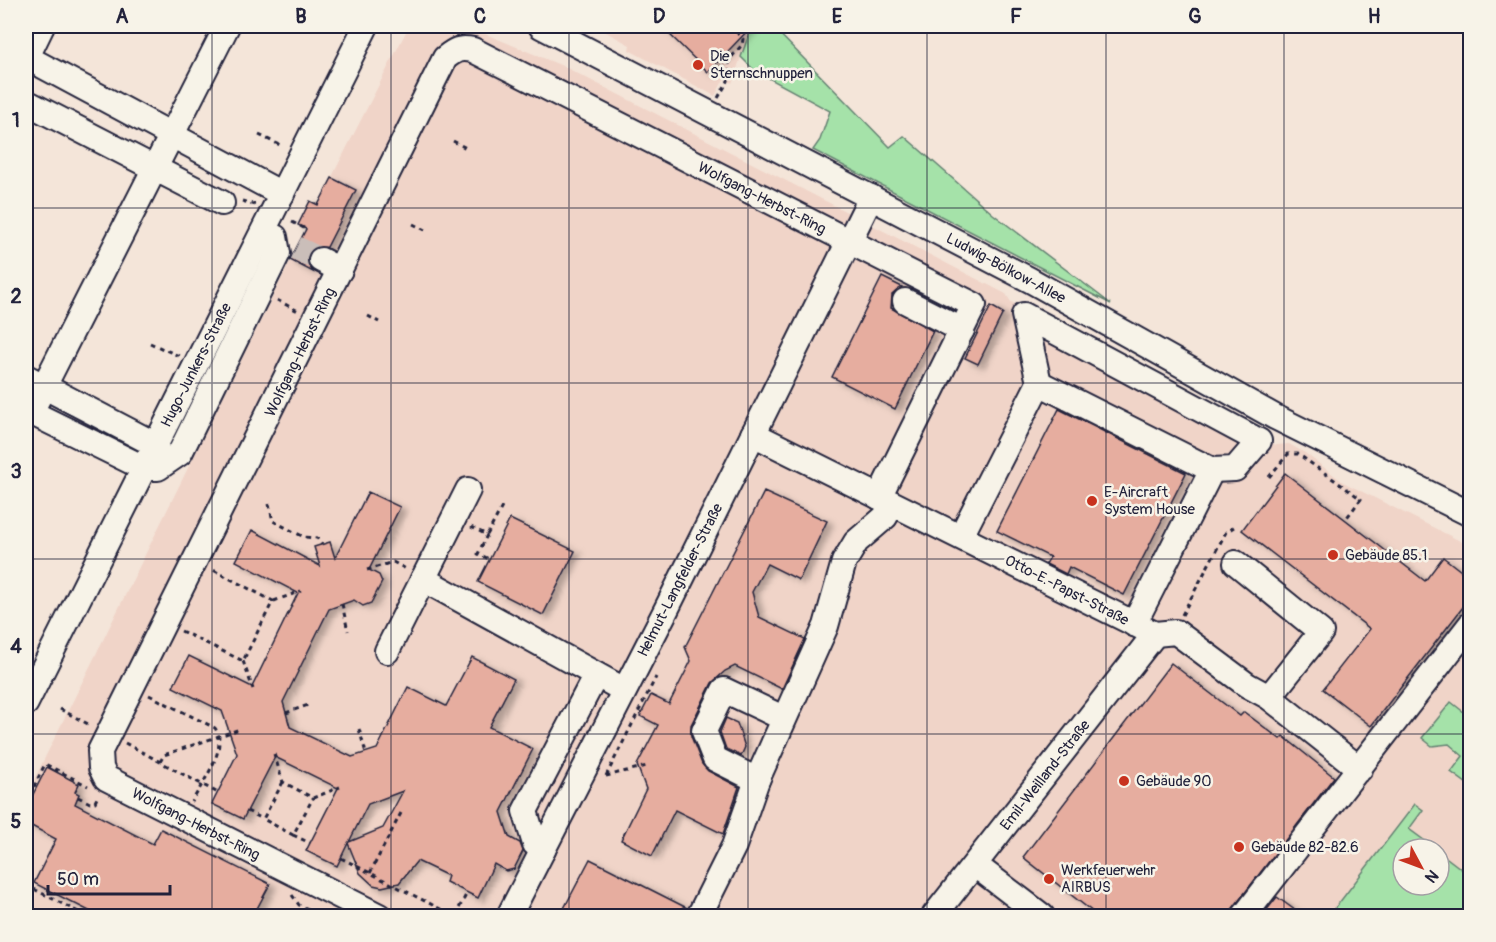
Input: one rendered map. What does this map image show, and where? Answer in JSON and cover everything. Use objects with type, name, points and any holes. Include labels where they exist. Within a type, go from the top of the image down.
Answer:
[{"type":"street","points":[[42,26],[26,58],[282,194]]},
{"type":"street","points":[[227,26],[154,168],[35,381],[28,411],[144,468],[158,468],[180,453],[278,253],[277,230],[301,238]]},
{"type":"street","name":"Hugo-Junkers-Straße","points":[[28,693],[156,445],[277,230],[282,194],[366,26]]},
{"type":"street","name":"Ludwig-Bölkow-Allee","points":[[541,26],[1030,280],[1275,417],[1470,514]]},
{"type":"street","name":"Wolfgang-Herbst-Ring","points":[[379,916],[106,778],[100,768],[100,751],[330,265],[446,58],[463,48],[848,242]]},
{"type":"street","points":[[26,102],[222,203]]},
{"type":"street","name":"Helmut-Langfelder-Straße","points":[[509,916],[871,197]]},
{"type":"street","points":[[699,916],[734,846],[757,780],[783,717],[826,626],[849,553],[856,542],[885,517],[885,501],[974,304],[848,242]]},
{"type":"street","points":[[905,302],[962,330]]},
{"type":"street","points":[[962,536],[1039,383],[1024,315],[1259,441],[1235,469],[1212,470],[1039,383]]},
{"type":"street","points":[[35,381],[156,445]]},
{"type":"street","name":"Otto-E.-Papst-Straße","points":[[753,434],[885,501],[1155,630],[1269,697],[1360,769]]},
{"type":"street","name":"Emil-Weilland-Straße","points":[[934,916],[1155,630],[1212,470]]},
{"type":"street","points":[[387,651],[468,490]]},
{"type":"street","points":[[1236,563],[1321,632],[1269,697]]},
{"type":"street","points":[[423,579],[624,690]]},
{"type":"street","points":[[1244,916],[1470,625]]},
{"type":"street","points":[[543,850],[535,844],[525,811],[597,675]]},
{"type":"street","points":[[757,780],[714,759],[704,731],[724,690],[783,717]]},
{"type":"street","points":[[975,865],[1042,916]]},
{"type":"path","points":[[717,100],[728,81],[729,60],[742,45],[744,39],[731,26]]},
{"type":"path","points":[[259,135],[282,146]]},
{"type":"path","points":[[453,141],[466,148]]},
{"type":"path","points":[[413,224],[425,230]]},
{"type":"path","points":[[277,230],[301,238]]},
{"type":"path","points":[[368,316],[379,322]]},
{"type":"path","points":[[150,343],[183,358]]},
{"type":"path","points":[[1269,477],[1288,454],[1298,454],[1361,499],[1345,520]]},
{"type":"path","points":[[269,504],[273,521],[304,537],[317,538],[322,545]]},
{"type":"path","points":[[489,559],[478,554],[501,507]]},
{"type":"path","points":[[453,519],[487,535]]},
{"type":"path","points":[[1155,630],[1226,532],[1234,527]]},
{"type":"path","points":[[367,570],[393,562],[423,579]]},
{"type":"path","points":[[211,569],[273,601]]},
{"type":"path","points":[[252,689],[243,661],[273,601],[301,591]]},
{"type":"path","points":[[342,604],[348,632]]},
{"type":"path","points":[[180,631],[243,661]]},
{"type":"path","points":[[149,694],[215,728],[220,736],[220,748],[184,817]]},
{"type":"path","points":[[286,713],[311,704]]},
{"type":"path","points":[[60,709],[81,720]]},
{"type":"path","points":[[160,762],[164,755],[240,729]]},
{"type":"path","points":[[359,729],[366,753]]},
{"type":"path","points":[[107,734],[218,793]]},
{"type":"path","points":[[274,754],[283,782],[313,798]]},
{"type":"path","points":[[26,803],[45,764],[90,787]]},
{"type":"path","points":[[606,776],[647,766]]},
{"type":"path","points":[[264,819],[283,782]]},
{"type":"path","points":[[293,835],[313,798],[340,787]]},
{"type":"path","points":[[247,811],[310,843]]},
{"type":"path","points":[[370,873],[402,813]]},
{"type":"path","points":[[341,858],[454,916],[467,893]]},
{"type":"path","points":[[26,885],[86,916],[88,911]]},
{"type":"path","points":[[56,901],[58,896]]},
{"type":"shaded area","points":[[409,26],[466,26],[565,67],[1006,294],[1011,302],[1276,445],[1289,444],[1305,453],[1343,482],[1470,546],[1470,916],[37,916],[26,911],[26,796],[306,229],[298,224],[310,201],[318,204]]},
{"type":"shaded area","name":"Die Sternschnuppen","points":[[595,26],[756,26],[749,34],[732,83],[724,79],[715,96],[629,50],[630,45]]},
{"type":"green space","points":[[756,26],[772,26],[890,147],[904,136],[993,214],[1111,304],[813,150],[820,140],[830,111],[754,70],[741,57],[749,34]]},
{"type":"green space","points":[[1451,702],[1470,717],[1470,786],[1451,772],[1463,756],[1449,744],[1432,746],[1422,738]]},
{"type":"green space","points":[[1415,804],[1423,810],[1409,829],[1420,837],[1391,837],[1391,897],[1451,897],[1451,861],[1464,871],[1470,864],[1470,916],[1329,916]]},
{"type":"building","points":[[661,26],[752,26],[708,72]]},
{"type":"building","points":[[332,178],[356,190],[327,247],[314,248],[309,253],[307,261],[313,272],[290,260],[306,229],[298,225],[310,201],[318,205]]},
{"type":"building","points":[[882,277],[902,287],[892,295],[891,308],[933,331],[895,409],[832,377]]},
{"type":"building","points":[[991,306],[1003,313],[978,364],[965,358]]},
{"type":"building","name":"E-Aircraft System House","points":[[1059,409],[1186,473],[1124,595],[1069,567],[1066,574],[1046,564],[1050,557],[997,531]]},
{"type":"building","points":[[1285,473],[1425,581],[1443,557],[1470,578],[1470,598],[1371,726],[1323,689],[1370,629],[1242,530]]},
{"type":"building","points":[[368,492],[400,507],[369,570],[379,575],[382,582],[371,603],[363,606],[354,600],[329,609],[283,702],[290,727],[352,757],[377,749],[408,687],[446,706],[472,657],[514,679],[489,727],[533,749],[501,812],[509,837],[520,843],[523,851],[514,869],[506,871],[494,864],[478,898],[446,882],[448,876],[417,861],[399,883],[382,887],[373,885],[360,873],[348,843],[337,866],[306,851],[338,788],[275,757],[243,819],[212,804],[237,754],[222,711],[173,687],[189,656],[252,687],[298,593],[236,561],[252,530],[320,566],[314,547],[330,542],[335,558]],"holes":[[[403,791],[383,828],[349,842],[368,804]]]},
{"type":"building","points":[[764,492],[827,521],[799,580],[767,564],[752,592],[759,617],[805,639],[782,689],[735,666],[725,671],[712,683],[691,725],[691,736],[702,764],[708,771],[739,787],[723,834],[675,810],[652,856],[621,840],[646,789],[637,765],[658,725],[640,716],[651,695],[669,704],[691,661],[685,647]]},
{"type":"building","points":[[510,519],[575,551],[543,615],[478,582]]},
{"type":"building","points":[[1171,663],[1240,716],[1244,712],[1280,739],[1283,736],[1334,777],[1227,916],[1098,916],[1023,857]]},
{"type":"building","points":[[726,718],[737,723],[745,747],[741,756],[726,749],[720,732]]},
{"type":"building","points":[[47,767],[79,784],[75,792],[79,794],[75,804],[153,844],[161,829],[270,884],[253,916],[99,916],[34,883],[56,839],[26,823],[26,808]]},
{"type":"building","points":[[590,859],[687,908],[685,916],[560,916]]},
{"type":"building","points":[[1277,897],[1303,916],[1262,916]]},
{"type":"tunnel","points":[[296,248],[321,260]]},
{"type":"place","name":"Die Sternschnuppen","points":[[698,65]]},
{"type":"place","name":"E-Aircraft System House","points":[[1092,501]]},
{"type":"place","name":"Gebäude 85.1","points":[[1333,555]]},
{"type":"place","name":"Gebäude 90","points":[[1124,781]]},
{"type":"place","name":"Gebäude 82-82.6","points":[[1239,847]]},
{"type":"place","name":"Werkfeuerwehr AIRBUS","points":[[1049,879]]}]
